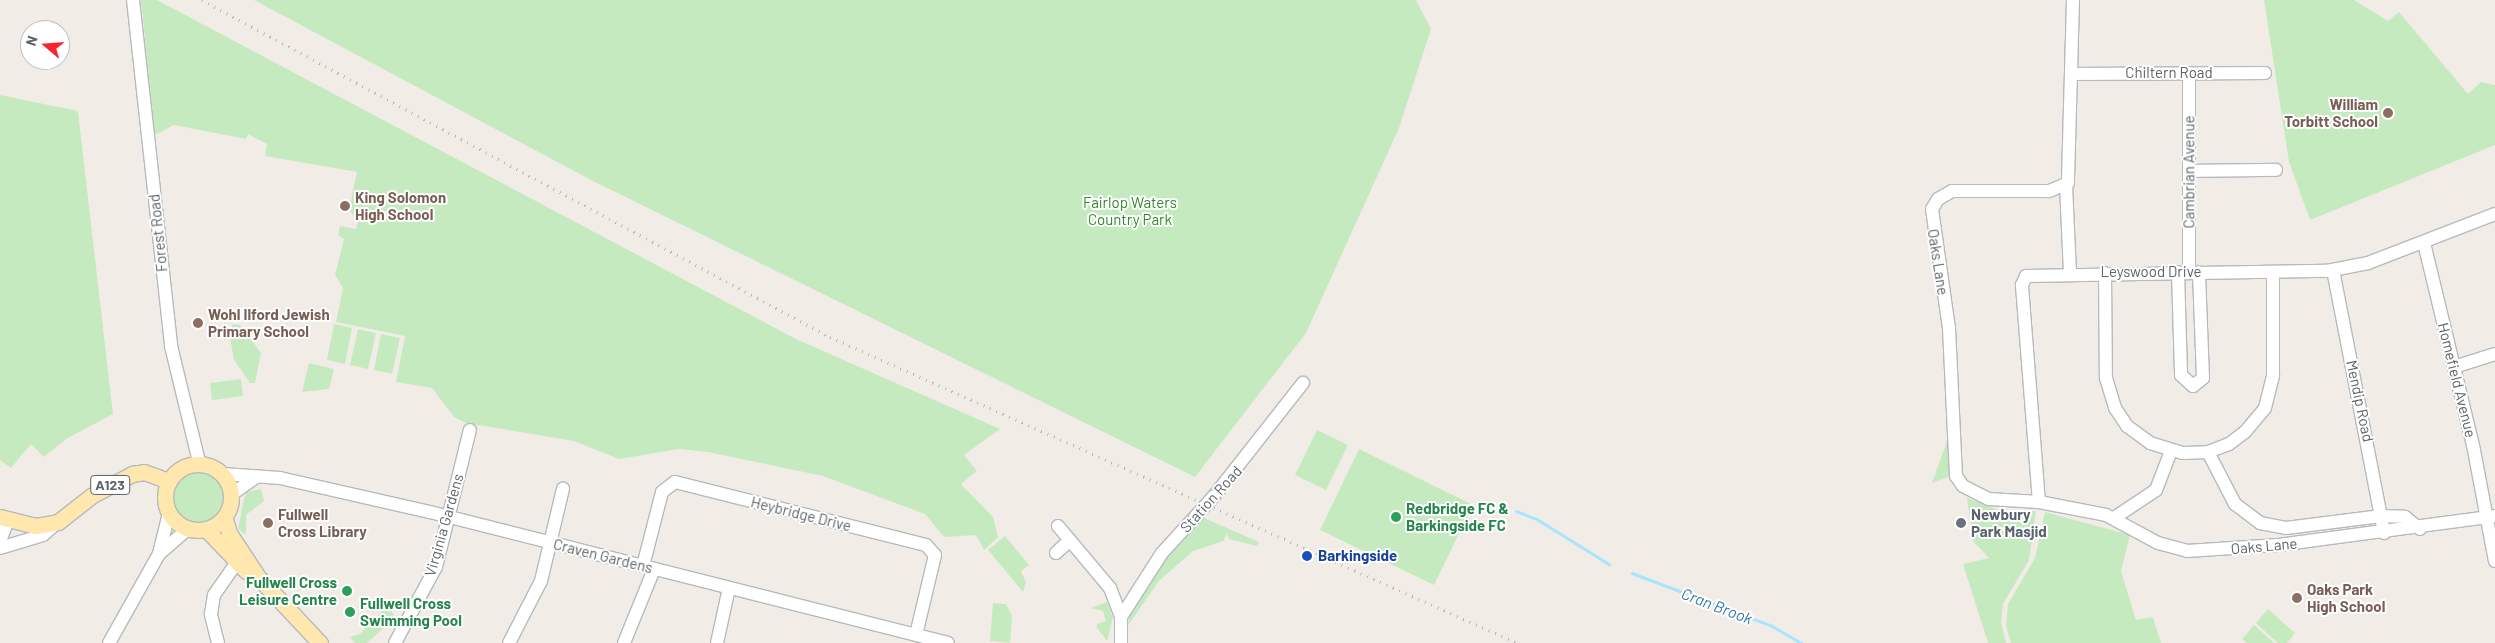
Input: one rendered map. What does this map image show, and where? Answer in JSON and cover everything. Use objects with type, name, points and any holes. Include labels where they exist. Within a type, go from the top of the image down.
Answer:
[{"type":"main road","points":[[225,519],[206,529],[189,528],[169,513],[165,502],[169,481],[180,469],[199,462],[223,474],[232,494],[225,519],[229,533],[258,578]]},
{"type":"main road","name":"A123","points":[[58,522],[91,496],[132,474],[144,472],[169,481]]},
{"type":"main road","points":[[4,518],[36,526],[58,522]]},
{"type":"main road","points":[[206,529],[237,562],[258,578],[320,643]]},
{"type":"street","name":"Forest Road","points":[[133,0],[171,346],[199,462]]},
{"type":"street","points":[[2070,272],[2066,185],[2070,178],[2073,0]]},
{"type":"street","name":"Cambrian Avenue","points":[[2189,73],[2189,272]]},
{"type":"street","name":"Chiltern Road","points":[[2073,74],[2265,73]]},
{"type":"street","points":[[2189,171],[2276,170]]},
{"type":"street","name":"Oaks Lane","points":[[2066,185],[2049,191],[1952,192],[1938,199],[1932,214],[1949,328],[1956,476],[1971,493],[1989,499],[2039,502],[2114,518],[2158,543],[2187,551],[2420,529],[2491,517]]},
{"type":"street","name":"Leyswood Drive","points":[[2039,502],[2023,280],[2032,273],[2333,270],[2424,242],[2495,214]]},
{"type":"street","name":"Homefield Avenue","points":[[2424,242],[2491,517],[2495,561]]},
{"type":"street","name":"Mendip Road","points":[[2333,270],[2384,533]]},
{"type":"street","points":[[2105,272],[2110,394],[2126,426],[2150,443],[2171,451],[2208,452],[2245,432],[2270,396],[2273,272]]},
{"type":"street","points":[[2189,272],[2203,378],[2192,386],[2181,375],[2189,272]]},
{"type":"street","points":[[2454,367],[2495,354]]},
{"type":"street","name":"Station Road","points":[[1121,616],[1162,552],[1214,496],[1303,383]]},
{"type":"street","name":"Virginia Gardens","points":[[395,643],[433,575],[470,430]]},
{"type":"street","points":[[2114,518],[2156,490],[2171,451]]},
{"type":"street","name":"Oaks Lane","points":[[2208,452],[2235,504],[2260,523],[2286,528],[2381,516],[2404,517],[2420,529]]},
{"type":"street","name":"Craven Gardens","points":[[223,474],[280,478],[448,517],[948,643]]},
{"type":"street","points":[[232,494],[256,477]]},
{"type":"street","name":"Heybridge Drive","points":[[649,567],[662,492],[670,482],[907,540],[926,545],[935,556],[916,635]]},
{"type":"street","points":[[508,643],[535,594],[563,489]]},
{"type":"street","points":[[109,643],[158,554],[169,513]]},
{"type":"street","points":[[0,541],[4,518]]},
{"type":"street","points":[[0,548],[43,535],[58,522]]},
{"type":"street","points":[[1058,526],[1103,577],[1121,616],[1121,643]]},
{"type":"street","points":[[158,554],[189,528]]},
{"type":"street","points":[[1056,553],[1070,540]]},
{"type":"street","points":[[218,643],[211,614],[214,594],[237,562]]},
{"type":"street","points":[[624,643],[649,567]]},
{"type":"street","points":[[717,643],[729,588]]},
{"type":"green space","points":[[141,0],[157,0],[796,339],[1000,429],[964,455],[977,471],[961,484],[993,517],[998,537],[984,550],[976,535],[944,537],[925,514],[823,476],[708,452],[679,449],[619,459],[574,441],[466,423],[454,417],[432,388],[396,382],[405,336],[336,322],[343,288],[335,275],[344,239],[338,235],[340,226],[356,229],[358,221],[349,210],[357,172],[265,156],[267,144],[248,134],[246,139],[174,125],[155,135]]},
{"type":"green space","name":"Fairlop Waters Country Park","points":[[254,0],[1416,0],[1431,29],[1399,128],[1306,333],[1195,477],[591,180]]},
{"type":"green space","name":"William Torbitt School","points":[[2264,0],[2354,0],[2388,21],[2399,12],[2468,94],[2481,82],[2495,85],[2495,145],[2310,220],[2289,162]]},
{"type":"green space","points":[[0,95],[78,111],[113,414],[66,439],[44,457],[31,444],[11,468],[0,460]]},
{"type":"green space","points":[[233,324],[240,325],[261,353],[255,383],[250,383],[234,360],[229,331]]},
{"type":"green space","points":[[334,324],[352,328],[345,364],[327,360]]},
{"type":"green space","points":[[358,329],[376,333],[368,369],[350,365]]},
{"type":"green space","points":[[381,334],[400,338],[392,374],[374,370]]},
{"type":"green space","points":[[309,363],[334,369],[329,389],[302,392]]},
{"type":"green space","points":[[241,379],[243,396],[212,400],[210,383]]},
{"type":"green space","points":[[1317,430],[1348,445],[1326,490],[1295,475]]},
{"type":"green space","points":[[1950,433],[1951,476],[1932,483]]},
{"type":"green space","name":"Redbridge FC & Barkingside FC","points":[[1359,449],[1473,505],[1434,585],[1320,530]]},
{"type":"green space","points":[[200,469],[222,484],[225,502],[212,521],[197,525],[176,514],[171,499],[175,481]]},
{"type":"green space","points":[[261,489],[264,501],[246,515],[246,535],[238,529],[244,499],[247,492]]},
{"type":"green space","points":[[1967,498],[1999,510],[2036,511],[2029,560],[2003,604],[2001,622],[2006,643],[1988,643],[1963,564],[1989,558],[1973,541]]},
{"type":"green space","points":[[2045,512],[2130,535],[2121,571],[2136,620],[2153,617],[2161,643],[2011,643],[2006,626],[2008,604],[2035,558]]},
{"type":"green space","points":[[1204,518],[1259,542],[1257,546],[1229,539],[1226,533],[1224,541],[1193,551],[1159,581],[1127,627],[1130,615],[1163,562]]},
{"type":"green space","points":[[1005,536],[1029,565],[1021,571],[1026,582],[1023,592],[988,550]]},
{"type":"green space","points":[[1107,602],[1113,618],[1107,641],[1097,628],[1097,624],[1106,621],[1103,611],[1091,608]]},
{"type":"green space","points":[[993,603],[1006,604],[1012,616],[1010,643],[990,641]]},
{"type":"green space","points":[[387,606],[394,615],[391,621],[367,643],[355,643],[350,637],[360,634]]},
{"type":"green space","points":[[2268,609],[2295,633],[2287,643],[2278,643],[2256,623]]},
{"type":"green space","points":[[2254,625],[2274,643],[2247,643],[2242,639]]},
{"type":"waterway","name":"Cran Brook","points":[[1516,511],[1537,519],[1609,564]]},
{"type":"waterway","name":"Cran Brook","points":[[1632,573],[1772,626],[1801,643]]},
{"type":"railway","points":[[202,0],[830,337],[1518,643]]},
{"type":"place","name":"William Torbitt School","points":[[2388,113]]},
{"type":"place","name":"King Solomon High School","points":[[345,206]]},
{"type":"place","name":"Wohl Ilford Jewish Primary School","points":[[198,323]]},
{"type":"place","name":"Redbridge FC & Barkingside FC","points":[[1396,517]]},
{"type":"place","name":"Fullwell Cross Library","points":[[268,523]]},
{"type":"place","name":"Newbury Park Masjid","points":[[1961,523]]},
{"type":"place","name":"Barkingside","points":[[1307,556]]},
{"type":"place","name":"Fullwell Cross Leisure Centre","points":[[347,591]]},
{"type":"place","name":"Oaks Park High School","points":[[2297,598]]},
{"type":"place","name":"Fullwell Cross Swimming Pool","points":[[350,612]]}]
